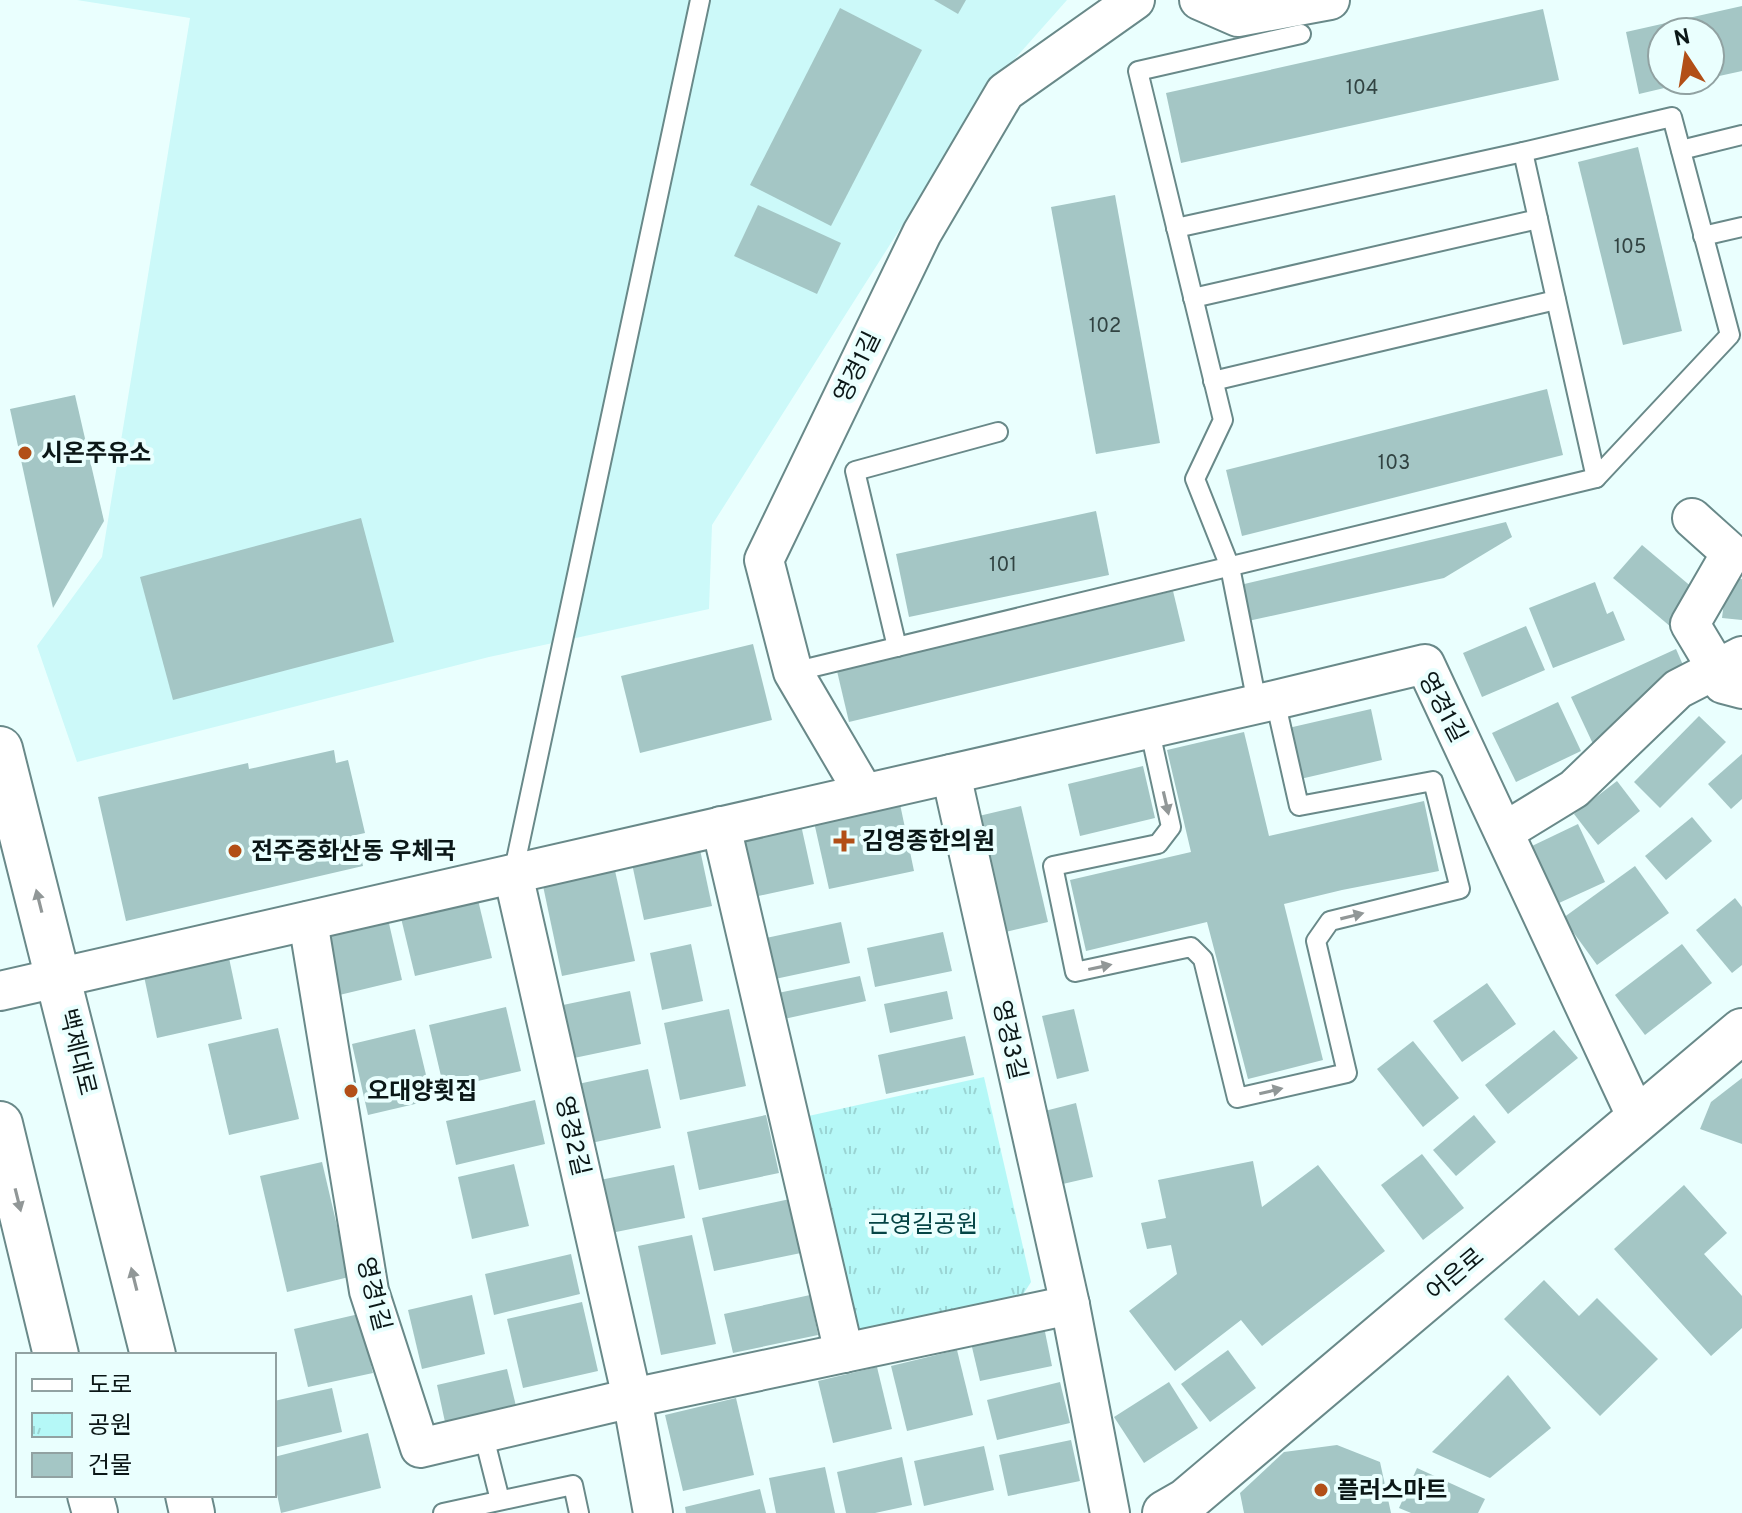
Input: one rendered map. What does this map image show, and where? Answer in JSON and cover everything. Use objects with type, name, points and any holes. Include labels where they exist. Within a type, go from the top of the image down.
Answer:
[{"type":"street","name":"영경1길","points":[[864,793],[793,672],[764,560],[922,233],[1005,92],[1135,0]]},
{"type":"street","points":[[1199,0],[1238,17],[1330,0]]},
{"type":"street","points":[[1504,832],[1574,789],[1678,689],[1734,671],[1690,624],[1731,553],[1692,518]]},
{"type":"street","name":"영경1길","points":[[0,991],[1425,664],[1638,1120]]},
{"type":"street","name":"백제대로","points":[[0,749],[153,1353]]},
{"type":"street","name":"영경3길","points":[[951,774],[1070,1305],[1110,1513]]},
{"type":"street","points":[[721,826],[844,1353]]},
{"type":"street","name":"영경2길","points":[[513,874],[632,1398],[653,1513]]},
{"type":"street","name":"영경1길","points":[[308,921],[369,1291],[420,1448],[632,1398]]},
{"type":"street","name":"어은로","points":[[1165,1513],[1186,1501],[1742,1031]]},
{"type":"street","points":[[0,1124],[56,1353]]},
{"type":"street","points":[[632,1398],[1070,1305]]},
{"type":"lane","points":[[513,874],[700,0]]},
{"type":"lane","points":[[1149,727],[1171,827],[1158,844],[1053,866],[1075,972],[1191,947],[1203,959],[1237,1098],[1347,1073],[1316,941],[1330,921],[1460,889],[1433,781],[1299,806],[1266,702],[1230,567],[1195,479],[1223,420],[1138,71],[1301,34]]},
{"type":"lane","points":[[793,672],[1596,478],[1730,335],[1672,117],[1176,228]]},
{"type":"lane","points":[[1681,150],[1742,135]]},
{"type":"lane","points":[[1523,152],[1596,478]]},
{"type":"lane","points":[[1193,298],[1538,219]]},
{"type":"lane","points":[[1703,236],[1742,227]]},
{"type":"lane","points":[[1213,381],[1556,300]]},
{"type":"lane","points":[[897,647],[855,471],[998,432]]},
{"type":"lane","points":[[483,1433],[500,1500]]},
{"type":"lane","points":[[443,1513],[573,1485],[579,1513]]},
{"type":"shaded area","points":[[77,0],[1067,0],[990,87],[712,525],[709,609],[489,657],[77,762],[37,646],[102,557],[190,18]]},
{"type":"green space","name":"근영길공원","points":[[984,1077],[1031,1282],[1017,1304],[852,1336],[804,1117]]},
{"type":"building","points":[[934,0],[966,0],[958,14]]},
{"type":"building","points":[[1742,6],[1742,71],[1726,74],[1726,16],[1697,16]]},
{"type":"building","points":[[840,8],[922,50],[831,226],[750,185]]},
{"type":"building","points":[[1543,9],[1559,80],[1181,163],[1166,93]]},
{"type":"building","points":[[1646,28],[1646,92],[1639,94],[1626,32]]},
{"type":"building","points":[[1638,147],[1682,331],[1623,345],[1578,162]]},
{"type":"building","points":[[1115,195],[1160,443],[1096,454],[1051,207]]},
{"type":"building","points":[[758,205],[841,243],[817,294],[734,256]]},
{"type":"building","points":[[1547,389],[1563,455],[1242,536],[1226,470]]},
{"type":"building","points":[[75,395],[104,521],[53,608],[10,409]]},
{"type":"building","points":[[1096,511],[1109,575],[909,617],[896,554]]},
{"type":"building","points":[[361,518],[394,642],[173,700],[140,577]]},
{"type":"building","points":[[1506,522],[1512,537],[1444,578],[1248,621],[1240,585]]},
{"type":"building","points":[[1642,545],[1700,594],[1671,627],[1613,578]]},
{"type":"building","points":[[1727,577],[1742,579],[1742,620],[1722,618]]},
{"type":"building","points":[[1595,582],[1607,614],[1613,611],[1625,640],[1553,668],[1529,608]]},
{"type":"building","points":[[1173,591],[1185,641],[849,722],[837,671]]},
{"type":"building","points":[[1526,626],[1545,670],[1482,697],[1463,653]]},
{"type":"building","points":[[753,644],[772,720],[640,753],[621,676]]},
{"type":"building","points":[[1676,649],[1690,681],[1646,719],[1593,744],[1571,697]]},
{"type":"building","points":[[1558,702],[1581,751],[1516,782],[1492,733]]},
{"type":"building","points":[[1371,709],[1382,760],[1296,780],[1284,729]]},
{"type":"building","points":[[1699,716],[1726,742],[1660,808],[1634,782]]},
{"type":"building","points":[[1244,732],[1269,836],[1424,801],[1439,871],[1284,904],[1323,1060],[1248,1079],[1207,922],[1086,951],[1070,880],[1191,852],[1167,750]]},
{"type":"building","name":"전주중화산동 우체국","points":[[334,750],[336,763],[348,760],[365,833],[356,835],[363,866],[126,921],[98,797],[248,763],[249,769]]},
{"type":"building","points":[[1742,754],[1742,799],[1731,809],[1708,784]]},
{"type":"building","points":[[1143,766],[1155,818],[1080,836],[1068,784]]},
{"type":"building","points":[[1617,781],[1640,811],[1598,845],[1574,814]]},
{"type":"building","points":[[900,804],[914,871],[829,889],[814,822]]},
{"type":"building","points":[[1021,806],[1048,922],[993,935],[966,819]]},
{"type":"building","points":[[1692,817],[1712,841],[1666,880],[1645,856]]},
{"type":"building","points":[[1578,824],[1605,882],[1559,903],[1532,846]]},
{"type":"building","points":[[801,825],[814,884],[749,898],[736,839]]},
{"type":"building","points":[[699,845],[712,906],[644,920],[631,859]]},
{"type":"building","points":[[614,866],[635,961],[562,976],[542,881]]},
{"type":"building","points":[[1635,866],[1669,913],[1597,965],[1563,918]]},
{"type":"building","points":[[1735,898],[1742,907],[1742,965],[1732,973],[1696,930]]},
{"type":"building","points":[[478,900],[492,958],[415,976],[401,918]]},
{"type":"building","points":[[388,919],[402,980],[331,997],[317,936]]},
{"type":"building","points":[[841,922],[850,963],[775,979],[766,938]]},
{"type":"building","points":[[943,932],[952,971],[875,987],[867,948]]},
{"type":"building","points":[[691,944],[703,1001],[662,1010],[650,953]]},
{"type":"building","points":[[1682,944],[1712,983],[1645,1035],[1615,995]]},
{"type":"building","points":[[229,958],[242,1019],[157,1038],[144,976]]},
{"type":"building","points":[[860,976],[866,1001],[784,1019],[778,993]]},
{"type":"building","points":[[1487,983],[1516,1024],[1462,1062],[1433,1021]]},
{"type":"building","points":[[630,991],[641,1044],[574,1058],[563,1005]]},
{"type":"building","points":[[947,991],[953,1019],[890,1033],[884,1004]]},
{"type":"building","points":[[506,1007],[521,1071],[444,1089],[429,1025]]},
{"type":"building","points":[[729,1009],[746,1086],[680,1100],[664,1023]]},
{"type":"building","points":[[1074,1009],[1089,1071],[1057,1079],[1042,1016]]},
{"type":"building","points":[[278,1028],[299,1119],[229,1135],[208,1044]]},
{"type":"building","points":[[415,1029],[432,1100],[368,1115],[352,1044]]},
{"type":"building","points":[[1554,1030],[1578,1058],[1508,1114],[1485,1085]]},
{"type":"building","points":[[965,1036],[974,1075],[886,1094],[878,1055]]},
{"type":"building","points":[[1413,1041],[1459,1098],[1423,1127],[1377,1069]]},
{"type":"building","points":[[648,1069],[661,1128],[591,1143],[578,1084]]},
{"type":"building","points":[[1742,1078],[1742,1144],[1700,1129],[1711,1102]]},
{"type":"building","points":[[535,1100],[545,1144],[456,1165],[446,1121]]},
{"type":"building","points":[[1076,1103],[1093,1177],[1054,1186],[1037,1113]]},
{"type":"building","points":[[766,1115],[779,1173],[699,1190],[687,1132]]},
{"type":"building","points":[[1474,1115],[1496,1142],[1456,1176],[1433,1150]]},
{"type":"building","points":[[1422,1154],[1464,1208],[1423,1240],[1381,1185]]},
{"type":"building","points":[[1253,1161],[1262,1207],[1318,1165],[1385,1251],[1262,1346],[1241,1320],[1175,1371],[1129,1311],[1177,1274],[1171,1245],[1147,1249],[1141,1223],[1166,1218],[1158,1180]]},
{"type":"building","points":[[322,1162],[349,1277],[287,1292],[260,1176]]},
{"type":"building","points":[[514,1164],[529,1226],[472,1239],[458,1177]]},
{"type":"building","points":[[674,1165],[685,1218],[611,1233],[600,1180]]},
{"type":"building","points":[[1684,1185],[1727,1233],[1704,1254],[1742,1296],[1742,1328],[1711,1356],[1614,1249]]},
{"type":"building","points":[[790,1199],[801,1253],[714,1271],[702,1218]]},
{"type":"building","points":[[692,1235],[716,1344],[661,1355],[638,1246]]},
{"type":"building","points":[[571,1254],[580,1294],[494,1315],[485,1274]]},
{"type":"building","points":[[1544,1280],[1579,1316],[1597,1298],[1658,1359],[1600,1416],[1504,1319]]},
{"type":"building","points":[[472,1295],[485,1354],[422,1369],[408,1310]]},
{"type":"building","points":[[810,1295],[818,1335],[733,1353],[724,1314]]},
{"type":"building","points":[[582,1302],[598,1371],[523,1388],[507,1319]]},
{"type":"building","points":[[359,1314],[373,1373],[308,1387],[294,1329]]},
{"type":"building","points":[[1044,1327],[1052,1366],[980,1381],[971,1343]]},
{"type":"building","points":[[957,1350],[973,1415],[907,1431],[891,1366]]},
{"type":"building","points":[[1228,1350],[1256,1388],[1210,1422],[1181,1384]]},
{"type":"building","points":[[877,1367],[892,1429],[833,1443],[818,1381]]},
{"type":"building","points":[[507,1369],[516,1406],[445,1422],[437,1385]]},
{"type":"building","points":[[1508,1375],[1551,1428],[1490,1478],[1432,1452]]},
{"type":"building","points":[[1060,1382],[1070,1423],[997,1440],[987,1400]]},
{"type":"building","points":[[1169,1382],[1198,1428],[1144,1463],[1114,1417]]},
{"type":"building","points":[[332,1388],[342,1432],[276,1448],[276,1401]]},
{"type":"building","points":[[736,1398],[754,1475],[683,1491],[665,1415]]},
{"type":"building","points":[[368,1433],[381,1488],[281,1513],[276,1489],[276,1456]]},
{"type":"building","points":[[1071,1440],[1080,1481],[1008,1496],[999,1455]]},
{"type":"building","points":[[1337,1445],[1380,1462],[1391,1513],[1244,1513],[1240,1493],[1284,1452]]},
{"type":"building","points":[[984,1446],[994,1490],[924,1506],[914,1461]]},
{"type":"building","points":[[902,1457],[912,1505],[875,1513],[846,1513],[837,1472]]},
{"type":"building","points":[[825,1467],[835,1513],[776,1513],[769,1478]]},
{"type":"building","points":[[1417,1468],[1485,1499],[1478,1513],[1411,1513],[1399,1508]]},
{"type":"building","points":[[760,1489],[766,1513],[686,1513],[685,1507]]},
{"type":"place","name":"시온주유소","points":[[25,453]]},
{"type":"place","name":"김영종한의원","points":[[844,841]]},
{"type":"place","name":"전주중화산동 우체국","points":[[235,851]]},
{"type":"place","name":"오대양횟집","points":[[351,1091]]},
{"type":"place","name":"플러스마트","points":[[1321,1490]]}]
